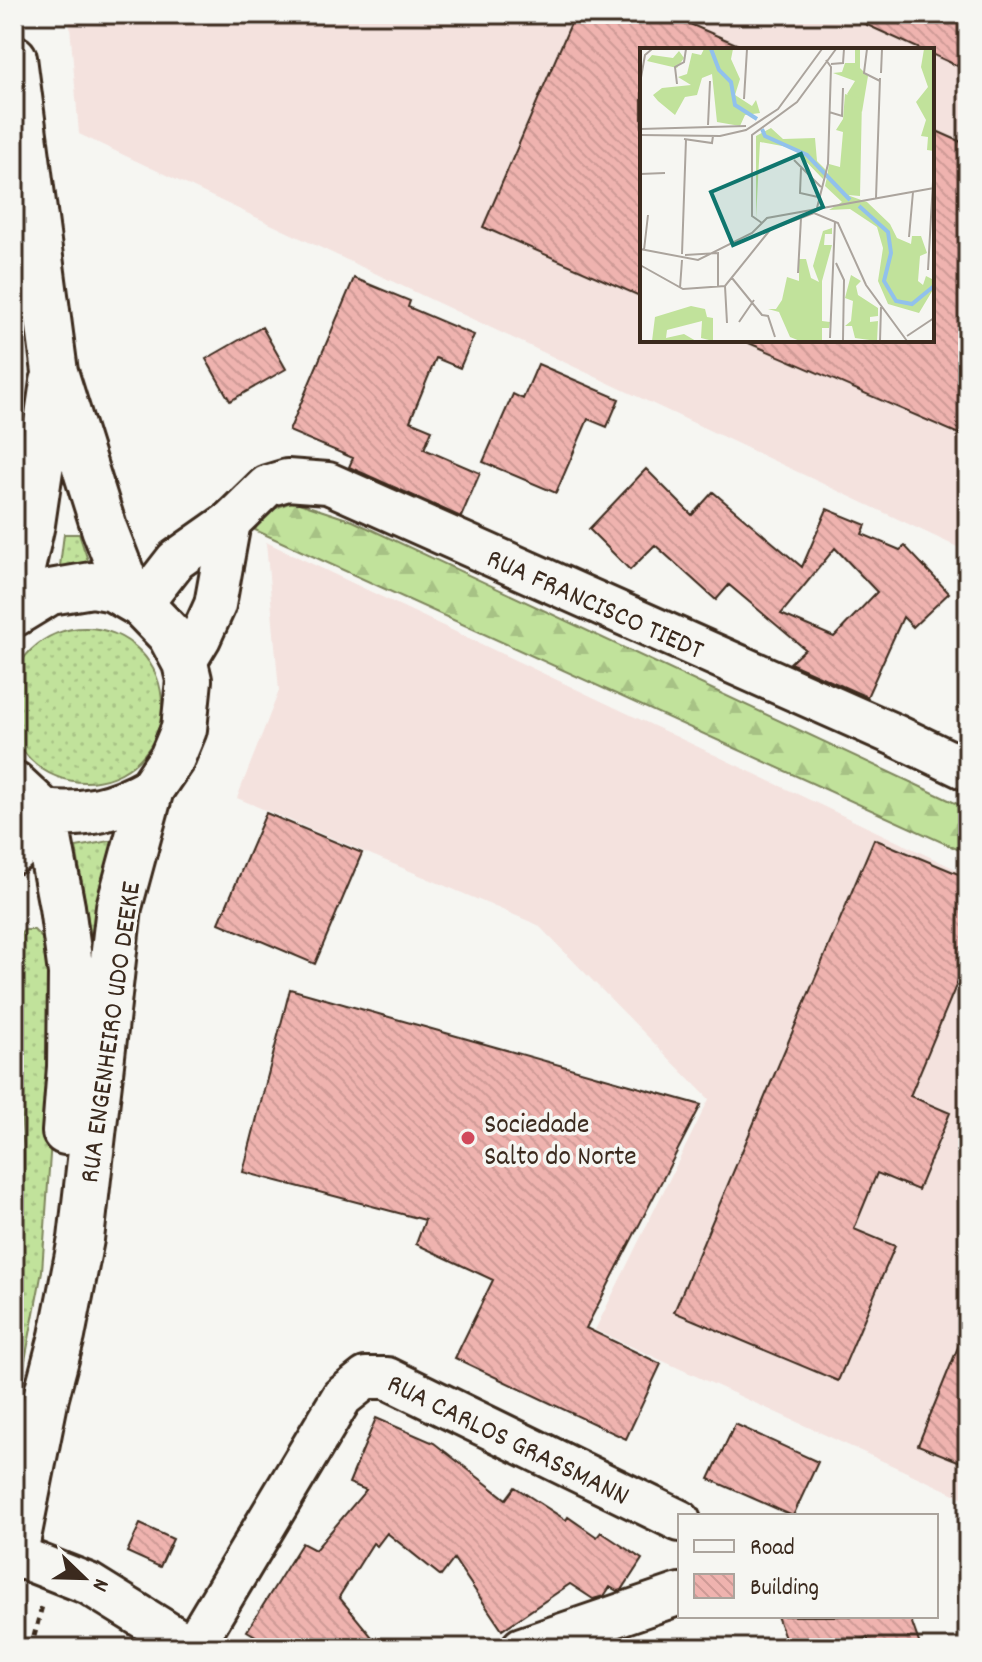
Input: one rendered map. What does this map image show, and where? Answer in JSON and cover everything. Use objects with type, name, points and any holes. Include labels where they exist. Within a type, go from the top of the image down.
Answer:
[{"type":"main road","name":"RUA ENGENHEIRO UDO DEEKE","points":[[14,58],[55,372],[104,528],[136,602],[170,635],[185,663],[189,680],[184,729],[172,758],[151,789],[119,907],[81,1239],[14,1557]]},
{"type":"main road","name":"RUA ENGENHEIRO UDO DEEKE","points":[[14,604],[32,524],[55,372]]},
{"type":"main road","points":[[14,614],[50,592],[92,585],[113,589],[136,602]]},
{"type":"main road","points":[[14,851],[31,802],[69,815],[104,811],[127,803],[151,789]]},
{"type":"main road","name":"RUA ENGENHEIRO UDO DEEKE","points":[[31,802],[62,907],[71,973],[70,1067],[46,1397]]},
{"type":"street","name":"RUA FRANCISCO TIEDT","points":[[136,602],[176,560],[230,522],[267,486],[287,480],[328,483],[968,770]]},
{"type":"street","points":[[185,663],[215,605],[230,522]]},
{"type":"street","name":"RUA CARLOS GRASSMANN","points":[[192,1648],[342,1397],[366,1378],[387,1378],[678,1520]]},
{"type":"street","points":[[14,1557],[89,1584],[192,1648]]},
{"type":"street","points":[[522,1648],[678,1595]]},
{"type":"shaded area","points":[[69,14],[968,14],[968,552],[79,134]]},
{"type":"shaded area","points":[[266,542],[968,875],[968,1500],[595,1330],[709,1099],[538,925],[237,798],[279,691]]},
{"type":"green space","points":[[293,501],[353,521],[968,809],[968,854],[255,530],[262,514]]},
{"type":"green space","points":[[64,534],[79,534],[94,578],[59,574]]},
{"type":"green space","points":[[85,628],[115,634],[140,650],[156,675],[162,705],[156,735],[140,760],[115,776],[85,782],[55,776],[30,760],[14,735],[8,705],[14,675],[30,650],[55,634]]},
{"type":"green space","points":[[115,840],[96,933],[90,932],[76,847]]},
{"type":"green space","points":[[25,930],[34,930],[42,938],[53,983],[56,1067],[42,1271],[14,1418],[14,1303],[22,1249],[24,1155],[20,1092],[14,1064],[14,939]]},
{"type":"building","points":[[575,14],[667,14],[745,48],[640,48],[640,296],[483,227]]},
{"type":"building","points":[[843,14],[968,14],[968,71],[934,55],[934,48],[918,48]]},
{"type":"building","points":[[934,130],[968,145],[968,438],[747,342],[934,342]]},
{"type":"building","points":[[354,278],[410,301],[408,307],[474,335],[460,368],[436,358],[410,421],[432,430],[424,449],[480,473],[461,517],[349,467],[353,458],[289,431]]},
{"type":"building","points":[[262,327],[286,369],[230,401],[206,359]]},
{"type":"building","points":[[538,364],[619,399],[607,427],[588,419],[556,493],[483,462],[513,394],[523,399]]},
{"type":"building","points":[[646,469],[692,515],[713,492],[802,567],[827,509],[866,525],[862,534],[900,550],[905,546],[949,593],[913,627],[903,617],[867,697],[790,663],[805,649],[729,585],[716,600],[655,545],[630,570],[589,529]],"holes":[[[835,548],[877,592],[834,637],[781,614]]]},
{"type":"building","points":[[266,813],[362,853],[315,964],[219,923]]},
{"type":"building","points":[[874,839],[968,878],[968,957],[910,1096],[950,1113],[918,1190],[877,1173],[854,1229],[895,1246],[838,1381],[674,1312]]},
{"type":"building","name":"Sociedade Salto do Norte","points":[[290,989],[701,1105],[586,1328],[661,1364],[626,1439],[455,1358],[493,1280],[416,1244],[425,1220],[243,1172]]},
{"type":"building","points":[[968,1325],[968,1465],[918,1445]]},
{"type":"building","points":[[376,1418],[434,1443],[506,1499],[515,1487],[566,1520],[568,1517],[597,1537],[601,1532],[642,1559],[622,1590],[610,1587],[604,1596],[593,1599],[570,1584],[502,1630],[454,1559],[441,1576],[387,1533],[377,1546],[373,1543],[339,1597],[381,1648],[276,1648],[247,1631],[302,1543],[315,1550],[366,1490],[349,1483]]},
{"type":"building","points":[[735,1424],[818,1462],[794,1514],[709,1479]]},
{"type":"building","points":[[140,1524],[173,1539],[160,1567],[127,1552]]},
{"type":"building","points":[[778,1618],[914,1618],[911,1620],[921,1648],[871,1648],[867,1637],[839,1648],[789,1648]]},
{"type":"place","name":"Sociedade Salto do Norte","points":[[468,1138]]}]
